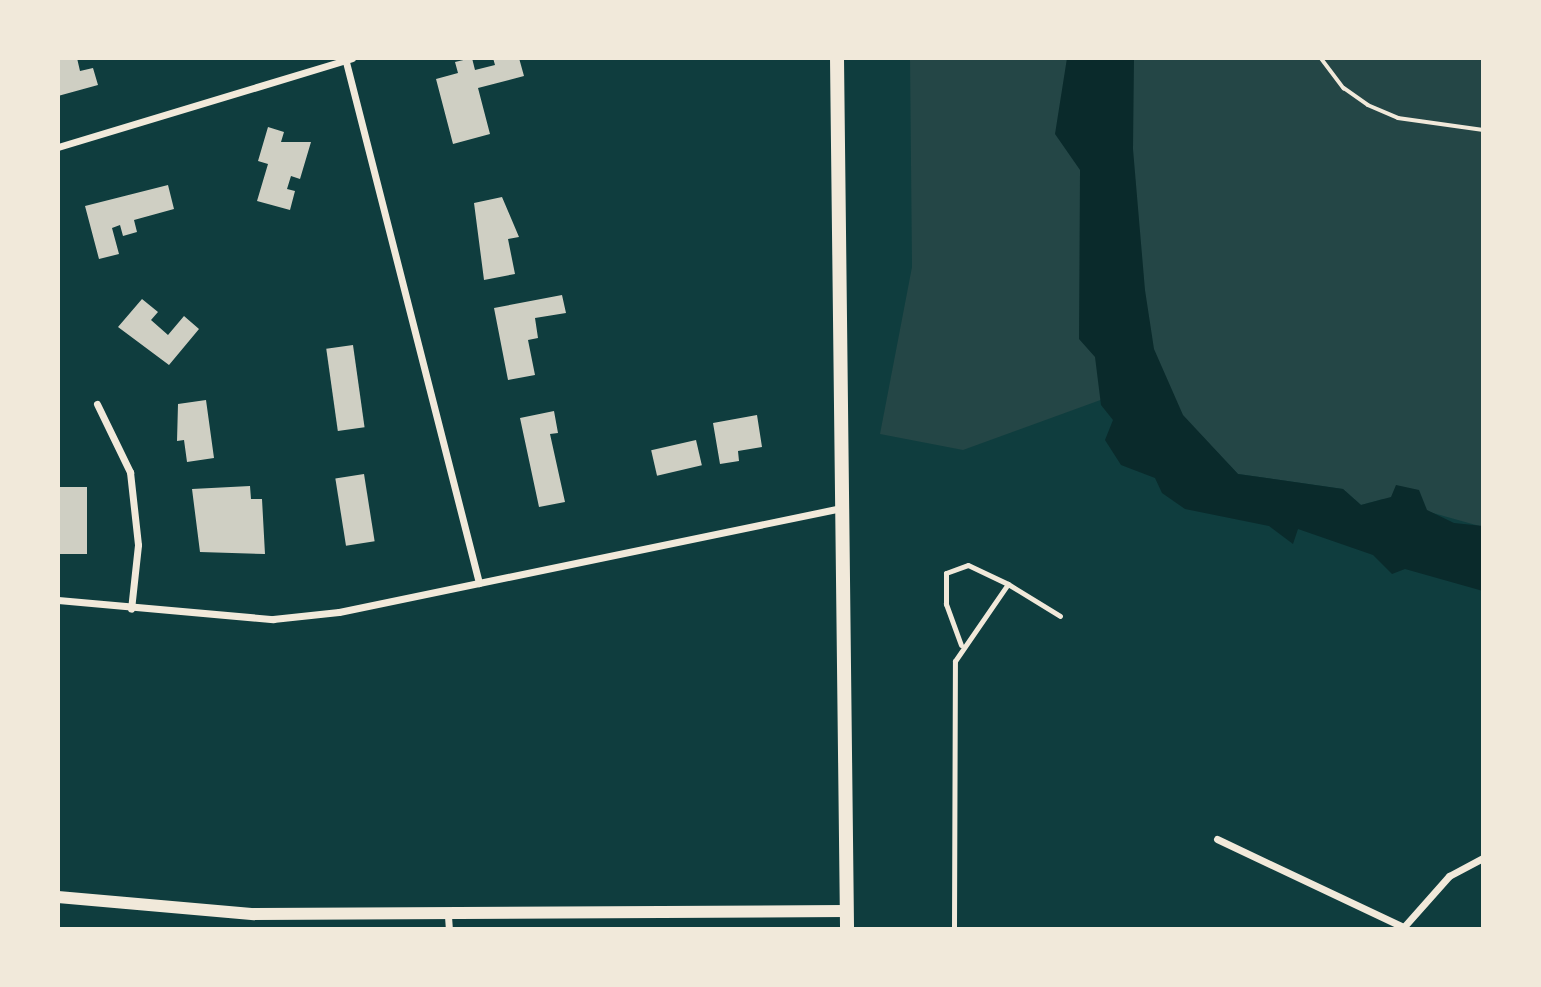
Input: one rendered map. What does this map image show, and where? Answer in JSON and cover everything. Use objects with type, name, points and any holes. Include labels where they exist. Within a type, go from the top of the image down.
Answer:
[{"type":"main road","points":[[837,58],[847,929]]},
{"type":"street","points":[[58,147],[348,58],[479,583]]},
{"type":"street","points":[[97,404],[130,472],[138,545],[131,609]]},
{"type":"street","points":[[58,600],[131,609],[273,619],[479,583],[841,508]]},
{"type":"street","points":[[1217,839],[1402,928],[1449,876],[1483,858]]},
{"type":"street","points":[[58,897],[254,914],[449,923],[846,911]]},
{"type":"lane","points":[[961,645],[946,604],[946,573],[968,565],[1009,584],[1060,616]]},
{"type":"lane","points":[[954,929],[953,684],[961,645],[1009,584]]},
{"type":"path","points":[[1321,58],[1344,88],[1378,109],[1483,130]]},
{"type":"shaded area","points":[[910,58],[1483,58],[1483,527],[1383,499],[1361,505],[1343,489],[1238,474],[1150,382],[963,450],[880,434],[912,267]]},
{"type":"shaded area","points":[[1067,58],[1134,58],[1133,149],[1145,290],[1154,349],[1183,415],[1238,474],[1343,489],[1361,505],[1391,497],[1396,485],[1419,490],[1427,510],[1454,523],[1483,526],[1483,591],[1405,569],[1392,574],[1373,555],[1298,529],[1293,544],[1269,526],[1185,509],[1162,493],[1155,478],[1121,465],[1105,440],[1113,420],[1101,405],[1095,357],[1079,339],[1080,170],[1055,134]]},
{"type":"building","points":[[58,58],[77,58],[80,71],[93,68],[98,85],[58,96]]},
{"type":"building","points":[[472,58],[475,70],[495,65],[493,58],[519,58],[524,76],[478,88],[490,134],[453,144],[436,79],[458,73],[455,62]]},
{"type":"building","points":[[268,127],[284,132],[281,142],[311,142],[300,179],[291,176],[287,189],[295,191],[290,210],[257,201],[268,164],[258,161]]},
{"type":"building","points":[[168,185],[174,209],[134,220],[137,232],[123,236],[120,225],[112,228],[119,254],[99,259],[85,206]]},
{"type":"building","points":[[502,197],[519,237],[508,239],[515,274],[484,280],[474,203]]},
{"type":"building","points":[[562,295],[566,313],[535,318],[538,338],[528,340],[535,375],[508,380],[494,308]]},
{"type":"building","points":[[142,299],[158,312],[151,320],[168,335],[184,316],[199,329],[169,365],[118,327]]},
{"type":"building","points":[[353,345],[365,427],[338,431],[326,349]]},
{"type":"building","points":[[206,400],[214,458],[187,462],[184,440],[177,441],[178,404]]},
{"type":"building","points":[[554,411],[558,433],[550,434],[565,502],[539,507],[520,418]]},
{"type":"building","points":[[757,415],[762,447],[738,451],[739,461],[720,464],[713,423]]},
{"type":"building","points":[[696,440],[702,465],[657,476],[651,450]]},
{"type":"building","points":[[364,474],[375,541],[346,546],[335,479]]},
{"type":"building","points":[[250,486],[251,499],[262,499],[265,554],[200,552],[192,489]]},
{"type":"building","points":[[59,487],[87,487],[87,554],[59,554]]}]
